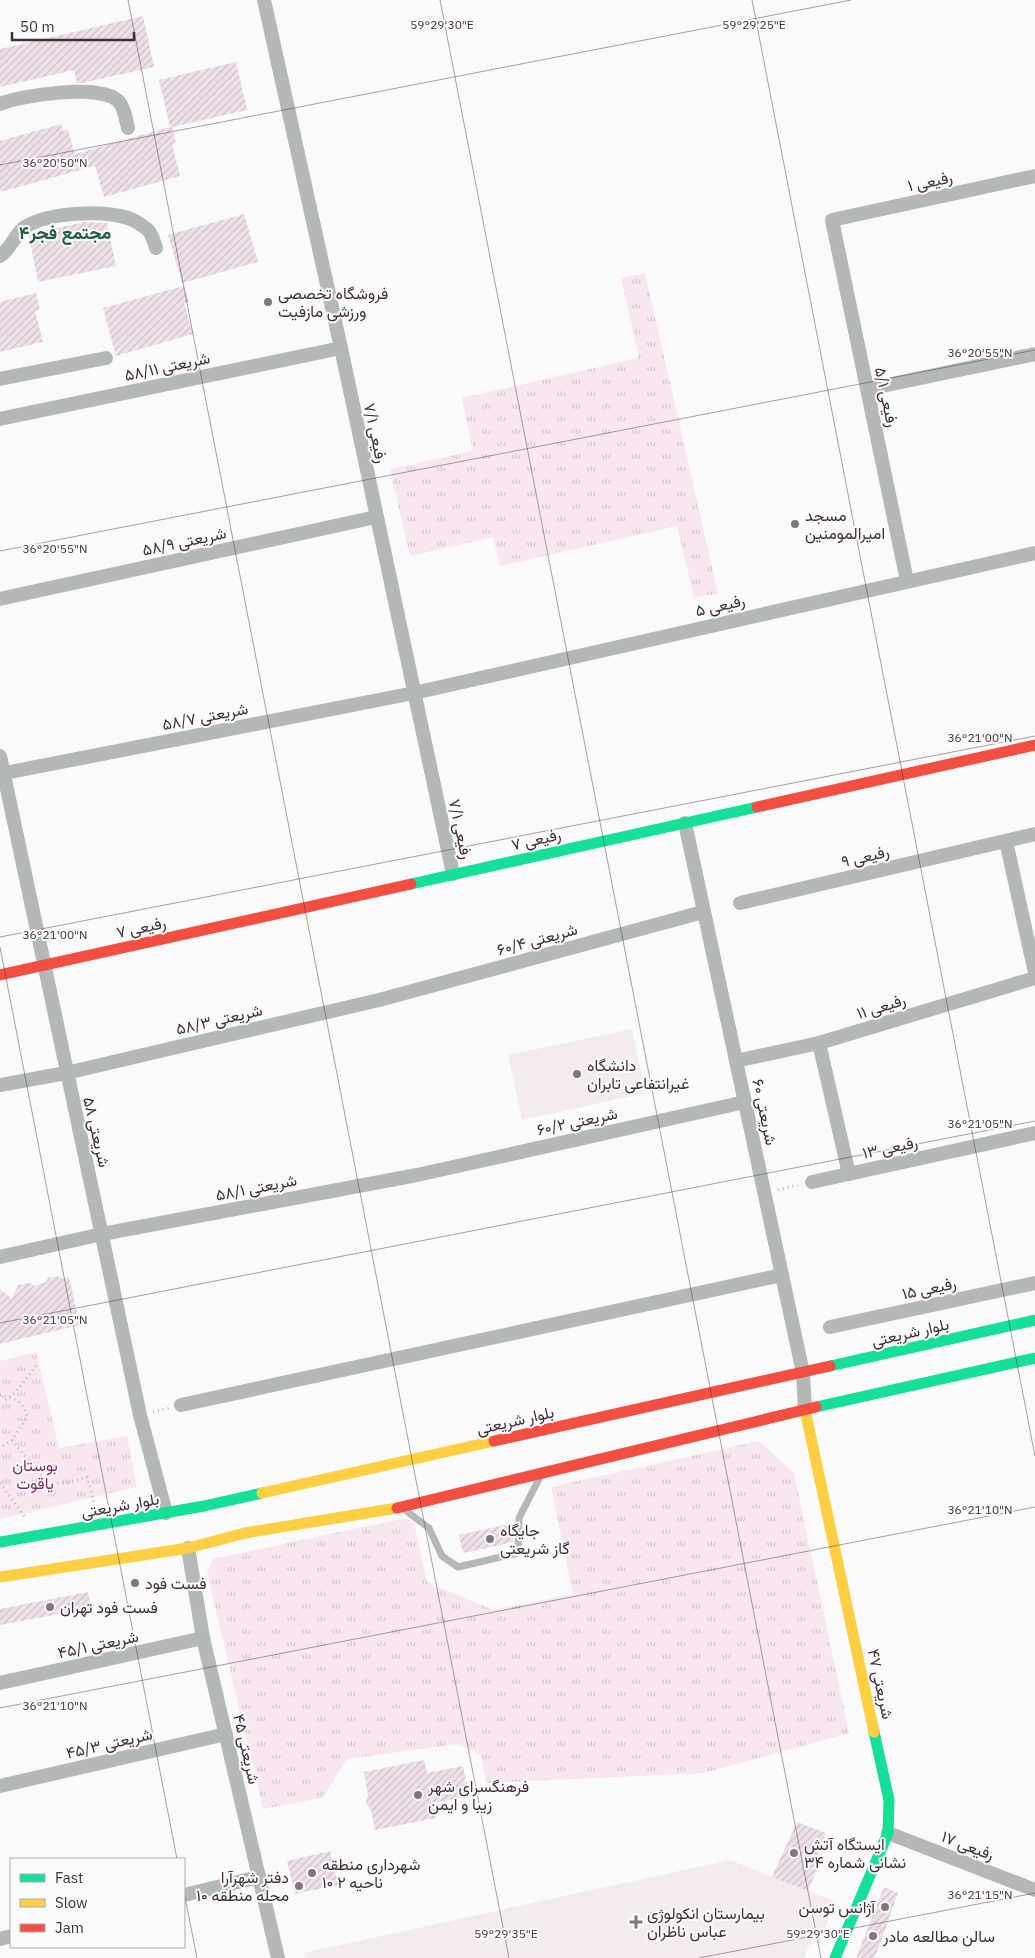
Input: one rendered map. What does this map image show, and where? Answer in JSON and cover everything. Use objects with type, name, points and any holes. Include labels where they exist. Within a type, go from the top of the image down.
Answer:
[{"type":"main road","name":"رفیعی ۷","points":[[0,975],[1035,745]]},
{"type":"main road","name":"بلوار شریعتی","points":[[0,1542],[204,1506],[1035,1320]]},
{"type":"main road","points":[[0,1577],[188,1548],[245,1533],[401,1507],[805,1410],[1035,1358]]},
{"type":"main road","name":"شریعتی ۴۷","points":[[805,1410],[889,1800],[888,1833],[835,1958]]},
{"type":"street","name":"رفیعی ۷/۱","points":[[264,0],[341,348],[453,874]]},
{"type":"street","points":[[0,104],[75,91],[102,93],[117,100],[128,128]]},
{"type":"street","name":"رفیعی ۱","points":[[832,220],[1035,176]]},
{"type":"street","points":[[0,256],[7,251],[14,239],[24,228],[42,220],[66,215],[97,214],[129,218],[150,232],[156,248]]},
{"type":"street","name":"رفیعی ۵/۱","points":[[832,220],[907,581]]},
{"type":"street","name":"شریعتی ۵۸/۱۱","points":[[0,419],[341,348]]},
{"type":"street","points":[[868,389],[1035,354]]},
{"type":"street","points":[[0,379],[106,358]]},
{"type":"street","name":"شریعتی ۵۸/۹","points":[[0,599],[376,517]]},
{"type":"street","name":"رفیعی ۵","points":[[414,692],[1035,553]]},
{"type":"street","name":"شریعتی ۵۸/۷","points":[[2,774],[414,692]]},
{"type":"street","name":"شریعتی ۵۸","points":[[0,756],[2,774],[45,965],[66,1073],[140,1415],[166,1513]]},
{"type":"street","name":"شریعتی ۶۰","points":[[685,822],[803,1373],[805,1410]]},
{"type":"street","name":"رفیعی ۹","points":[[740,903],[1035,834]]},
{"type":"street","points":[[1006,841],[1035,973]]},
{"type":"street","name":"شریعتی ۶۰/۴","points":[[379,1000],[703,912]]},
{"type":"street","name":"رفیعی ۱۱","points":[[736,1061],[819,1043],[1035,978]]},
{"type":"street","name":"شریعتی ۵۸/۳","points":[[0,1085],[66,1073],[379,1000]]},
{"type":"street","points":[[819,1043],[849,1174]]},
{"type":"street","name":"شریعتی ۶۰/۲","points":[[417,1175],[745,1102]]},
{"type":"street","name":"رفیعی ۱۳","points":[[812,1182],[1035,1133]]},
{"type":"street","name":"شریعتی ۵۸/۱","points":[[0,1257],[102,1234],[417,1175]]},
{"type":"street","points":[[181,1405],[782,1275]]},
{"type":"street","name":"رفیعی ۱۵","points":[[830,1327],[1035,1283]]},
{"type":"street","name":"شریعتی ۴۵","points":[[188,1548],[204,1638],[278,1958]]},
{"type":"street","name":"شریعتی ۴۵/۱","points":[[0,1683],[204,1638]]},
{"type":"street","name":"شریعتی ۴۵/۳","points":[[0,1786],[226,1734]]},
{"type":"street","name":"رفیعی ۱۷","points":[[888,1833],[1035,1890]]},
{"type":"street","points":[[185,1895],[259,1877]]},
{"type":"lane","points":[[401,1507],[429,1528],[442,1556],[458,1567],[518,1553],[519,1518],[542,1473]]},
{"type":"path","points":[[765,1193],[812,1182]]},
{"type":"path","points":[[1,1396],[5,1400],[16,1392],[38,1363]]},
{"type":"path","points":[[0,1448],[12,1440],[28,1418],[22,1404],[11,1397],[1,1396]]},
{"type":"path","points":[[140,1415],[181,1405]]},
{"type":"path","points":[[12,1440],[43,1479],[56,1485],[88,1477],[94,1506],[104,1504]]},
{"type":"path","points":[[0,1483],[25,1517]]},
{"type":"shaded area","name":"دانشگاه غیرانتفاعی تابران","points":[[632,1029],[645,1093],[522,1120],[508,1055]]},
{"type":"shaded area","name":"بیمارستان انکولوژی عباس ناظران","points":[[730,1860],[836,1902],[819,1942],[809,1945],[804,1958],[305,1958],[303,1953]]},
{"type":"green space","points":[[645,273],[718,593],[694,598],[677,526],[500,566],[493,537],[410,556],[390,469],[473,451],[462,398],[639,358],[621,278]]},
{"type":"green space","name":"بوستان یاقوت","points":[[36,1352],[59,1448],[127,1436],[137,1487],[0,1519],[0,1361]]},
{"type":"green space","points":[[759,1441],[794,1473],[849,1733],[704,1773],[487,1783],[480,1754],[457,1744],[347,1759],[322,1798],[263,1809],[207,1573],[213,1559],[405,1518],[414,1523],[427,1582],[493,1610],[573,1594],[551,1487]]},
{"type":"building","points":[[143,16],[154,67],[82,83],[77,83],[74,70],[0,87],[0,49]]},
{"type":"building","points":[[236,62],[247,110],[172,127],[176,143],[172,144],[180,176],[104,197],[95,166],[0,192],[0,141],[61,124],[63,131],[68,130],[75,154],[170,127],[159,80]]},
{"type":"building","points":[[244,214],[258,262],[182,283],[168,235]]},
{"type":"building","points":[[85,222],[107,223],[116,266],[38,282],[29,236],[33,233]]},
{"type":"building","points":[[184,286],[189,302],[184,303],[193,334],[116,356],[103,308]]},
{"type":"building","points":[[36,293],[40,310],[35,311],[43,342],[0,352],[0,302]]},
{"type":"building","points":[[58,1276],[62,1279],[69,1277],[80,1325],[0,1344],[0,1289],[12,1299],[18,1285],[30,1283],[34,1286],[46,1282],[48,1278]]},
{"type":"building","points":[[514,1523],[513,1542],[463,1553],[459,1535]]},
{"type":"building","points":[[88,1592],[91,1608],[0,1625],[0,1609]]},
{"type":"building","name":"فرهنگسرای شهر زیبا و ایمن","points":[[424,1760],[427,1773],[463,1766],[469,1796],[433,1803],[436,1818],[375,1830],[371,1810],[366,1803],[368,1795],[364,1772]]},
{"type":"building","points":[[797,1822],[826,1833],[814,1864],[819,1865],[808,1891],[772,1877]]},
{"type":"building","name":"شهرداری منطقه ۱۰ ناحیه ۲","points":[[330,1851],[338,1885],[295,1894],[287,1861]]},
{"type":"building","name":"آژانس توسن","points":[[884,1887],[898,1893],[875,1958],[856,1958]]},
{"type":"traffic: fast","points":[[411,884],[757,807]]},
{"type":"traffic: fast","points":[[830,1366],[1035,1320]]},
{"type":"traffic: fast","points":[[816,1407],[1035,1358]]},
{"type":"traffic: fast","points":[[0,1542],[204,1506],[262,1493]]},
{"type":"traffic: fast","points":[[835,1958],[888,1833],[889,1800],[874,1732]]},
{"type":"traffic: slow","points":[[805,1410],[874,1732]]},
{"type":"traffic: slow","points":[[262,1493],[494,1441]]},
{"type":"traffic: slow","points":[[0,1577],[188,1548],[245,1533],[397,1508]]},
{"type":"traffic: jam","points":[[757,807],[1035,745]]},
{"type":"traffic: jam","points":[[0,975],[411,884]]},
{"type":"traffic: jam","points":[[494,1441],[830,1366]]},
{"type":"traffic: jam","points":[[397,1508],[816,1407]]},
{"type":"place","name":"فروشگاه تخصصی ورزشی مازفیت","points":[[268,302]]},
{"type":"place","name":"مسجد امیرالمومنین","points":[[795,524]]},
{"type":"place","name":"دانشگاه غیرانتفاعی تابران","points":[[577,1074]]},
{"type":"place","name":"جایگاه گاز شریعتی","points":[[490,1539]]},
{"type":"place","name":"فست فود","points":[[135,1583]]},
{"type":"place","name":"فست فود تهران","points":[[50,1607]]},
{"type":"place","name":"فرهنگسرای شهر زیبا و ایمن","points":[[418,1795]]},
{"type":"place","name":"ایستگاه آتش نشانی شماره ۳۴","points":[[794,1853]]},
{"type":"place","name":"شهرداری منطقه ۱۰ ناحیه ۲","points":[[312,1873]]},
{"type":"place","name":"دفتر شهرآرا محله منطقه ۱۰","points":[[299,1886]]},
{"type":"place","name":"آژانس توسن","points":[[885,1907]]},
{"type":"place","name":"بیمارستان انکولوژی عباس ناظران","points":[[636,1922]]},
{"type":"place","name":"سالن مطالعه مادر","points":[[873,1936]]},
{"type":"district","name":"مجتمع فجر۴","points":[[65,233]]}]
